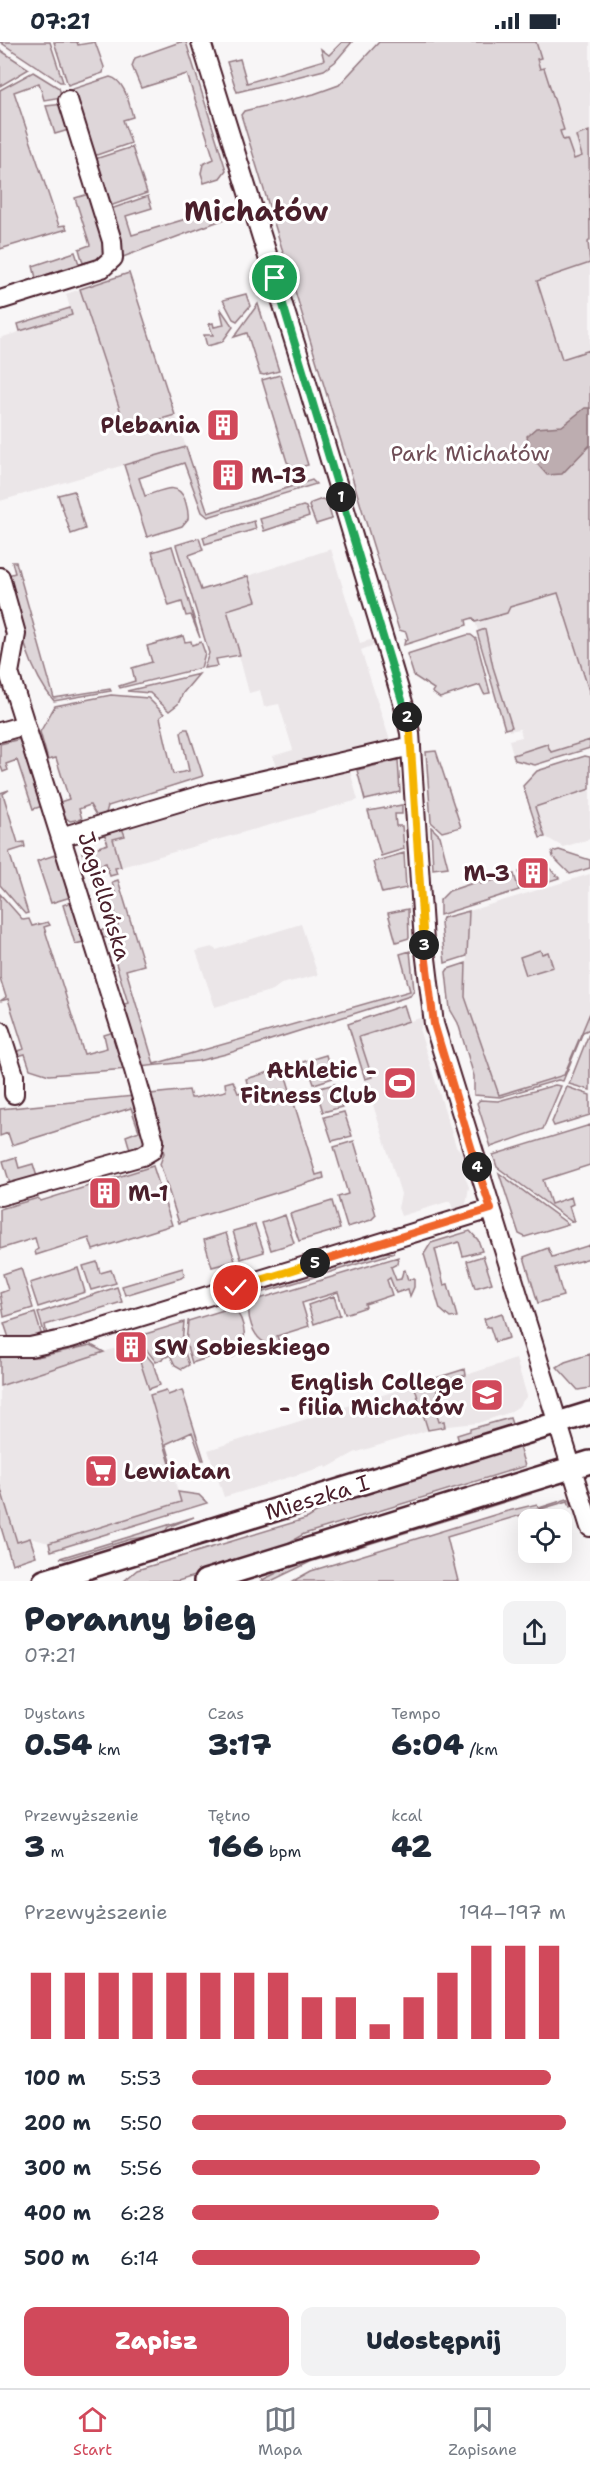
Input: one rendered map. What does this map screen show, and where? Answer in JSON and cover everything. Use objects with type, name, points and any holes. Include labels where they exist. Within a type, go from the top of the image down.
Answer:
[{"type":"street","points":[[201,42],[409,724],[431,1012],[556,1423],[581,1465],[590,1527]]},
{"type":"street","points":[[0,300],[102,268],[112,258],[112,241],[68,100]]},
{"type":"street","name":"Jagiellońska","points":[[0,578],[15,634],[9,673],[153,1136],[152,1150],[142,1156],[0,1196]]},
{"type":"street","points":[[0,732],[25,724]]},
{"type":"street","points":[[61,837],[212,792],[411,746]]},
{"type":"street","points":[[0,1031],[14,1074],[14,1095]]},
{"type":"street","points":[[0,1347],[30,1347],[71,1338],[491,1209]]},
{"type":"street","name":"Mieszka I","points":[[44,1581],[590,1413]]},
{"type":"street","points":[[205,1581],[581,1465]]},
{"type":"shaded area","points":[[454,42],[590,42],[590,363],[561,372]]},
{"type":"shaded area","points":[[129,273],[186,447],[0,501],[0,338],[72,315],[66,294]]},
{"type":"shaded area","points":[[585,408],[590,408],[590,445],[562,474],[547,475],[531,457],[527,436],[536,428],[562,426]]},
{"type":"shaded area","points":[[331,549],[360,643],[370,640],[377,644],[361,650],[392,747],[276,769],[273,756],[293,750],[279,704],[264,707],[260,690],[249,693],[227,610],[256,601],[248,576]]},
{"type":"shaded area","points":[[559,593],[590,694],[590,740],[550,752],[547,744],[513,755],[509,740],[522,737],[520,729],[509,731],[474,618]]},
{"type":"shaded area","points":[[349,767],[358,800],[121,867],[113,838],[124,835],[121,824],[210,797]]},
{"type":"shaded area","points":[[590,789],[590,839],[563,847],[544,836],[534,807]]},
{"type":"shaded area","points":[[590,874],[590,1013],[564,1075],[499,1095],[465,997],[469,911]]},
{"type":"shaded area","points":[[301,924],[318,975],[281,984],[273,990],[215,1007],[196,951],[212,947],[216,950]]},
{"type":"shaded area","points":[[423,1017],[420,1032],[456,1146],[465,1155],[468,1164],[463,1171],[469,1187],[466,1204],[454,1212],[450,1201],[401,1216],[398,1208],[401,1194],[365,1079],[371,1077],[359,1037]]},
{"type":"shaded area","points":[[134,1342],[181,1502],[49,1543],[30,1538],[18,1543],[0,1486],[0,1386]]},
{"type":"shaded area","points":[[516,1359],[527,1396],[518,1407],[508,1413],[478,1423],[438,1427],[354,1453],[327,1468],[326,1466],[224,1497],[208,1450],[414,1385],[416,1391]]},
{"type":"green space","points":[[0,42],[50,42],[63,82],[60,82]]},
{"type":"green space","points":[[54,42],[77,42],[78,45],[95,42],[104,67],[103,73],[68,85]]},
{"type":"green space","points":[[186,42],[226,170],[220,178],[204,183],[201,173],[203,164],[214,159],[187,74],[141,88],[132,66],[135,58]]},
{"type":"green space","points":[[342,42],[352,42],[335,62],[324,70],[237,92],[227,62],[240,59],[247,83],[324,60],[321,49],[329,55]]},
{"type":"green space","name":"Park Michałów","points":[[379,42],[536,42],[541,58],[537,59],[540,69],[544,68],[564,130],[560,131],[563,140],[567,139],[574,159],[582,156],[576,136],[589,131],[590,240],[588,242],[590,263],[537,281],[562,359],[590,350],[590,694],[558,593],[510,607],[507,613],[475,622],[473,618],[466,620],[467,625],[404,645],[405,640],[408,639],[406,632],[399,630],[241,115],[244,111],[314,94],[339,85]]},
{"type":"green space","points":[[0,50],[29,69],[0,86]]},
{"type":"green space","points":[[33,72],[59,88],[62,97],[44,100],[39,83],[14,92],[59,226],[65,225],[67,229],[0,249],[0,90]]},
{"type":"green space","points":[[110,77],[119,83],[128,99],[133,117],[123,120],[131,143],[91,157],[70,90]]},
{"type":"green space","points":[[64,104],[72,129],[55,134],[46,106]]},
{"type":"green space","points":[[132,147],[147,193],[107,207],[92,160]]},
{"type":"green space","points":[[92,193],[105,234],[104,258],[88,266],[87,262],[83,263],[79,249],[90,245],[75,198]]},
{"type":"green space","points":[[148,196],[152,208],[126,216],[132,235],[226,207],[230,217],[123,257],[108,210]]},
{"type":"green space","points":[[75,252],[79,264],[36,278],[33,266]]},
{"type":"green space","points":[[129,273],[175,415],[141,425],[128,424],[122,416],[80,289]]},
{"type":"green space","points":[[246,294],[250,306],[237,321],[233,319],[223,300]]},
{"type":"green space","points":[[258,304],[279,371],[264,375],[260,374],[247,333],[234,337]]},
{"type":"green space","points":[[70,308],[72,315],[20,331],[18,324]]},
{"type":"green space","points":[[220,308],[233,327],[222,342],[207,346],[204,335],[213,335],[209,324],[213,323],[214,327],[224,325]]},
{"type":"green space","points":[[280,375],[308,465],[296,468],[287,462],[262,380]]},
{"type":"green space","points":[[186,447],[208,513],[312,480],[316,484],[208,517],[202,512],[184,463],[139,478],[145,496],[168,489],[178,490],[185,500],[188,512],[188,519],[182,526],[147,537],[124,465]]},
{"type":"green space","points":[[74,491],[85,529],[71,534],[58,495]]},
{"type":"green space","points":[[322,499],[327,501],[332,519],[316,524],[309,506]]},
{"type":"green space","points":[[306,507],[309,516],[264,531],[260,519]]},
{"type":"green space","points":[[254,521],[256,529],[205,544],[203,537]]},
{"type":"green space","points":[[199,538],[203,550],[189,555],[201,590],[248,576],[256,601],[227,610],[240,655],[216,659],[218,666],[204,668],[209,653],[176,545]]},
{"type":"green space","points":[[172,546],[200,638],[191,615],[186,616],[182,602],[169,606],[152,552]]},
{"type":"green space","points":[[12,562],[16,562],[54,698],[110,689],[111,691],[54,701],[36,673],[19,625],[8,575],[15,573]]},
{"type":"green space","points":[[485,629],[493,667],[512,727],[505,729],[477,632]]},
{"type":"green space","points":[[467,635],[476,639],[490,693],[484,694],[480,685],[440,698],[432,692],[434,689],[414,676],[407,654]]},
{"type":"green space","points":[[183,636],[185,642],[191,641],[192,645],[201,642],[205,653],[201,668],[120,688],[119,686],[135,681],[132,668],[152,662],[147,646]]},
{"type":"green space","points":[[199,674],[183,693],[178,704],[169,711],[150,693],[127,691]]},
{"type":"green space","points":[[111,695],[148,698],[164,714],[160,717],[173,774],[189,771],[181,733],[184,729],[188,729],[203,776],[108,806],[106,813],[97,817],[90,805],[79,809],[82,819],[70,821],[66,818],[60,802],[69,799],[56,758],[48,760],[40,732],[55,706]]},
{"type":"green space","points":[[20,739],[46,805],[33,809],[17,760],[6,764],[8,770],[3,772],[0,764],[0,744]]},
{"type":"green space","points":[[590,740],[590,748],[535,765],[515,760],[513,755],[547,744],[551,752]]},
{"type":"green space","points":[[436,751],[461,827],[442,832],[431,822],[426,752]]},
{"type":"green space","points":[[585,756],[590,757],[590,789],[535,807],[545,837],[540,838],[523,786],[537,771]]},
{"type":"green space","points":[[398,760],[400,792],[365,800],[357,770]]},
{"type":"green space","points":[[9,790],[3,794],[18,843],[24,842],[25,847],[9,852],[28,913],[25,914],[0,885],[0,793]]},
{"type":"green space","points":[[402,805],[402,814],[395,814],[396,826],[402,826],[404,849],[381,856],[368,811]]},
{"type":"green space","points":[[431,827],[440,836],[448,867],[433,869]]},
{"type":"green space","points":[[122,828],[125,836],[113,839],[121,867],[115,868],[117,874],[110,876],[106,863],[77,872],[87,867],[82,852],[108,844],[104,833]]},
{"type":"green space","points":[[559,850],[590,860],[590,868],[570,874],[553,857],[552,852]]},
{"type":"green space","points":[[61,853],[74,896],[51,903],[37,861]]},
{"type":"green space","points":[[404,853],[406,888],[382,893],[373,862]]},
{"type":"green space","points":[[536,862],[545,864],[559,878],[524,889],[519,872],[525,870],[529,880],[540,877]]},
{"type":"green space","points":[[514,874],[519,890],[440,915],[440,900],[449,891],[479,881],[481,884]]},
{"type":"green space","points":[[118,880],[144,965],[126,970],[154,1064],[410,991],[400,954],[410,951],[414,990],[410,996],[226,1054],[198,1061],[139,1067],[119,1006],[128,1003],[108,937],[98,939],[96,932],[118,925],[114,908],[108,910],[105,900],[116,896],[112,882]]},
{"type":"green space","points":[[0,894],[23,920],[29,919],[32,926],[48,922],[50,925],[44,927],[84,1054],[107,1048],[104,1035],[117,1031],[127,1069],[49,1075],[30,1069],[25,1054],[14,1057],[13,1053],[24,1049],[8,999],[0,1001],[6,997],[0,978]]},
{"type":"green space","points":[[76,900],[88,941],[75,944],[63,905]]},
{"type":"green space","points":[[408,909],[409,938],[396,942],[388,913]]},
{"type":"green space","points":[[469,911],[467,956],[445,963],[441,923],[443,918]]},
{"type":"green space","points":[[540,950],[542,954],[548,952],[553,967],[526,975],[520,957]]},
{"type":"green space","points":[[466,963],[465,997],[499,1095],[564,1075],[590,1013],[590,1029],[583,1032],[563,1081],[558,1080],[500,1097],[474,1095],[474,1076],[458,1023],[450,1009],[446,972],[448,969]]},
{"type":"green space","points":[[404,1005],[409,1021],[359,1037],[372,1077],[365,1079],[348,1024]]},
{"type":"green space","points":[[590,1031],[590,1090],[569,1084]]},
{"type":"green space","points":[[326,1055],[333,1078],[314,1084],[309,1070],[286,1077],[316,1175],[323,1173],[324,1178],[179,1223],[160,1164],[164,1153],[148,1102],[150,1094],[189,1090],[191,1098],[194,1098],[226,1091],[225,1083],[233,1081],[238,1093],[249,1090],[246,1079]]},
{"type":"green space","points":[[335,1084],[342,1107],[323,1112],[316,1089]]},
{"type":"green space","points":[[555,1085],[561,1086],[543,1129],[491,1147],[477,1103],[480,1100],[498,1101]]},
{"type":"green space","points":[[567,1087],[590,1095],[590,1115],[554,1126],[552,1122]]},
{"type":"green space","points":[[134,1096],[146,1142],[131,1153],[126,1136],[139,1131],[131,1108],[12,1145],[8,1133],[0,1136],[0,1109]]},
{"type":"green space","points":[[344,1112],[352,1136],[332,1141],[324,1117]]},
{"type":"green space","points":[[590,1125],[590,1165],[543,1180],[551,1204],[571,1197],[573,1204],[569,1206],[574,1222],[497,1167],[493,1155]]},
{"type":"green space","points":[[354,1141],[376,1215],[371,1220],[347,1227],[338,1197],[348,1194],[334,1147]]},
{"type":"green space","points":[[16,1157],[19,1168],[33,1164],[38,1180],[11,1187],[3,1161]]},
{"type":"green space","points":[[153,1166],[172,1225],[93,1250],[89,1238],[36,1255],[35,1251],[38,1249],[35,1238],[0,1249],[0,1209],[38,1198],[41,1201]]},
{"type":"green space","points":[[499,1173],[568,1224],[525,1237],[519,1234]]},
{"type":"green space","points":[[332,1201],[340,1229],[299,1241],[290,1214]]},
{"type":"green space","points":[[285,1215],[294,1243],[271,1250],[262,1223]]},
{"type":"green space","points":[[255,1225],[264,1252],[241,1259],[233,1231]]},
{"type":"green space","points":[[470,1231],[478,1240],[482,1251],[463,1256],[459,1242],[435,1249],[444,1285],[448,1284],[457,1317],[450,1318],[440,1309],[424,1254],[431,1243]]},
{"type":"green space","points":[[226,1233],[235,1261],[212,1267],[204,1240]]},
{"type":"green space","points":[[590,1245],[590,1258],[555,1268],[563,1296],[538,1303],[524,1257],[548,1248],[552,1257]]},
{"type":"green space","points":[[384,1252],[394,1253],[254,1295],[260,1290]]},
{"type":"green space","points":[[483,1256],[492,1283],[475,1288],[467,1261]]},
{"type":"green space","points":[[398,1257],[397,1264],[391,1267],[396,1280],[401,1279],[405,1270],[408,1280],[414,1278],[414,1287],[410,1296],[408,1289],[396,1293],[390,1278],[387,1280],[392,1295],[345,1314],[338,1292],[302,1303],[309,1326],[277,1336],[279,1342],[267,1344],[254,1332],[249,1314],[249,1302]]},
{"type":"green space","points":[[97,1262],[100,1273],[111,1270],[116,1283],[91,1290],[83,1266]]},
{"type":"green space","points":[[21,1268],[33,1308],[4,1317],[0,1293],[8,1290],[3,1274]]},
{"type":"green space","points":[[78,1268],[85,1292],[38,1307],[30,1283]]},
{"type":"green space","points":[[183,1268],[184,1276],[181,1278],[125,1295],[122,1286]]},
{"type":"green space","points":[[117,1287],[122,1302],[45,1325],[47,1335],[45,1335],[38,1313]]},
{"type":"green space","points":[[334,1296],[340,1315],[314,1324],[308,1305]]},
{"type":"green space","points":[[233,1307],[241,1319],[244,1333],[239,1352],[233,1357],[231,1350],[192,1363],[186,1343],[188,1321]]},
{"type":"green space","points":[[35,1313],[42,1336],[9,1338],[4,1323]]},
{"type":"green space","points":[[502,1313],[509,1338],[495,1342],[490,1327],[487,1327],[484,1319]]},
{"type":"green space","points":[[184,1322],[182,1343],[189,1365],[182,1369],[175,1365],[170,1355],[156,1362],[142,1344],[139,1336]]},
{"type":"green space","points":[[132,1338],[153,1363],[160,1385],[149,1389],[134,1343],[120,1347],[119,1342]]},
{"type":"green space","points":[[91,1345],[104,1352],[0,1386],[0,1357],[37,1357]]},
{"type":"green space","points":[[590,1354],[590,1388],[578,1390],[557,1367]]},
{"type":"green space","points":[[465,1369],[466,1375],[438,1384],[435,1408],[439,1422],[444,1421],[445,1427],[428,1430],[414,1385]]},
{"type":"green space","points":[[166,1390],[168,1395],[182,1390],[204,1460],[202,1460],[192,1432],[166,1444],[173,1474],[150,1395]]},
{"type":"green space","points":[[510,1418],[513,1427],[459,1442],[457,1435]]},
{"type":"green space","points":[[518,1444],[525,1466],[304,1534],[272,1552],[178,1581],[124,1581],[137,1570],[308,1518],[332,1503]]},
{"type":"green space","points":[[0,1486],[17,1542],[30,1538],[36,1556],[12,1564],[0,1524]]},
{"type":"green space","points":[[532,1489],[531,1494],[310,1562],[271,1581],[260,1581],[308,1558]]},
{"type":"green space","points":[[178,1492],[199,1495],[207,1503],[51,1551],[49,1543],[181,1502]]},
{"type":"green space","points":[[567,1499],[570,1500],[572,1506],[570,1507],[568,1501],[541,1509],[518,1509],[518,1516],[447,1537],[458,1581],[293,1581],[311,1571],[504,1512],[537,1504],[539,1508]]},
{"type":"green space","points":[[194,1517],[168,1527],[163,1535],[131,1539],[65,1559],[60,1558]]},
{"type":"place","name":"Plebania","points":[[223,425]]},
{"type":"place","name":"M-13","points":[[228,475]]},
{"type":"place","name":"M-3","points":[[533,873]]},
{"type":"place","name":"Athletic - Fitness Club","points":[[400,1083]]},
{"type":"place","name":"M-1","points":[[105,1193]]},
{"type":"place","name":"SW Sobieskiego","points":[[131,1347]]},
{"type":"place","name":"English College - filia Michałów","points":[[487,1395]]},
{"type":"place","name":"Lewiatan","points":[[101,1471]]},
{"type":"district","name":"Michałów","points":[[256,211]]},
{"type":"route","points":[[236,1288],[491,1209],[437,1038],[431,1012],[409,724],[275,278]]}]
